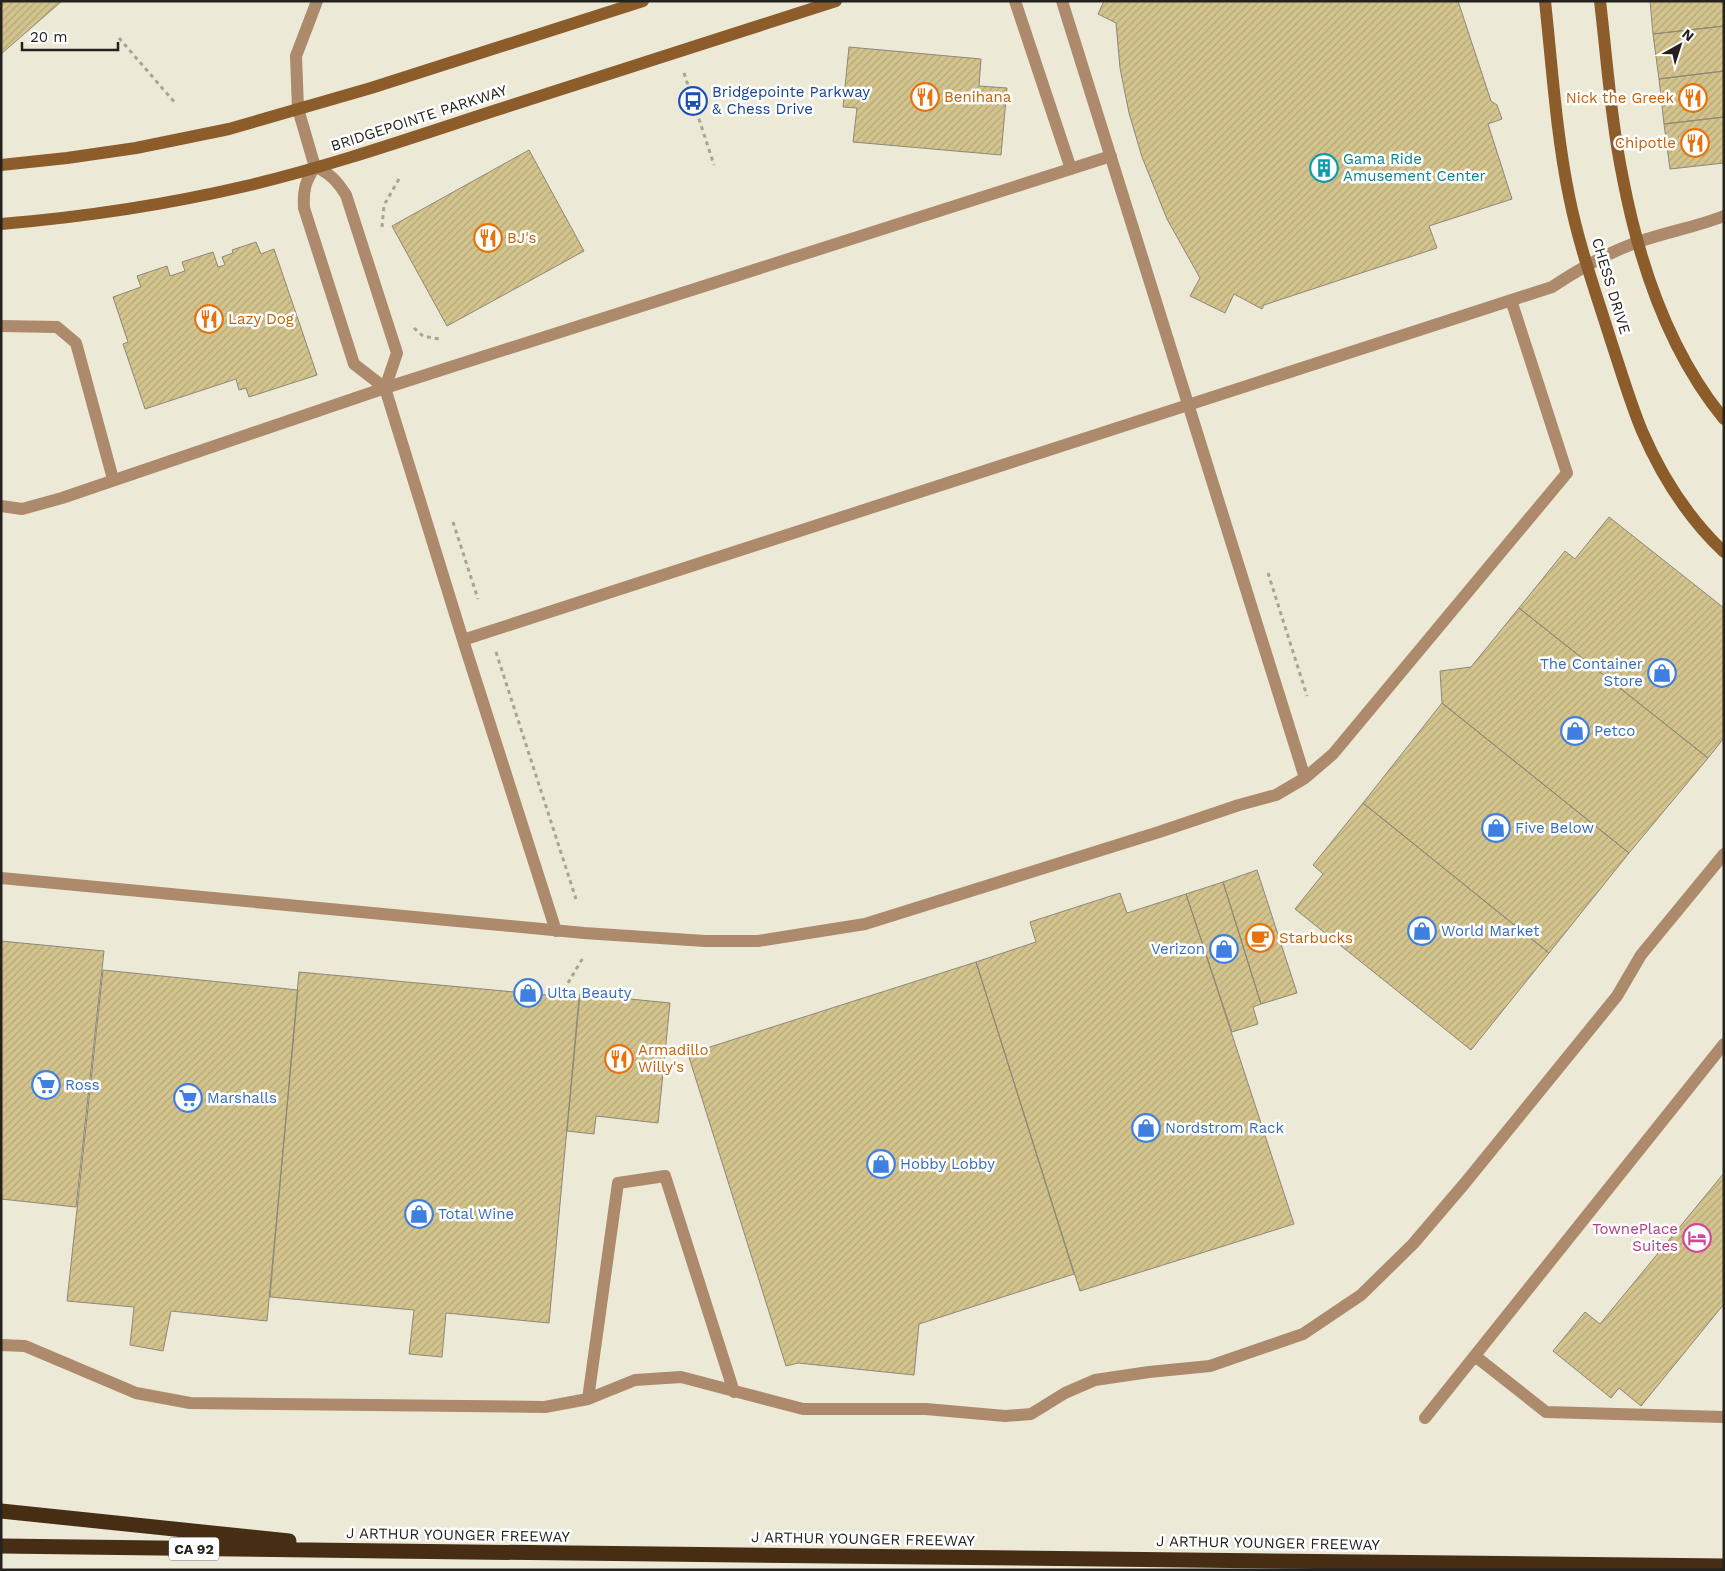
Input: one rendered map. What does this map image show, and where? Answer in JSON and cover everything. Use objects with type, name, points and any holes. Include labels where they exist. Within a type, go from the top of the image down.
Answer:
[{"type":"highway","points":[[1,1511],[387,1551]]},
{"type":"highway","name":"J ARTHUR YOUNGER FREEWAY","points":[[1,1546],[1724,1566]]},
{"type":"main road","points":[[1,165],[67,158],[154,145],[229,129],[371,88],[643,1]]},
{"type":"main road","name":"BRIDGEPOINTE PARKWAY","points":[[1,224],[91,215],[247,186],[315,167],[836,1]]},
{"type":"main road","name":"CHESS DRIVE","points":[[1545,1],[1563,162],[1576,230],[1627,389],[1642,431],[1658,463],[1696,521],[1724,552]]},
{"type":"main road","points":[[1600,1],[1621,168],[1638,242],[1659,304],[1676,345],[1693,375],[1724,418]]},
{"type":"lane","points":[[315,167],[298,109],[296,56],[317,1]]},
{"type":"lane","points":[[1015,1],[1071,169]]},
{"type":"lane","points":[[1062,1],[1305,778]]},
{"type":"lane","points":[[1,506],[22,509],[62,498],[385,388],[1111,156]]},
{"type":"lane","points":[[315,167],[307,178],[303,192],[304,208],[354,364],[385,388],[556,930]]},
{"type":"lane","points":[[315,167],[329,173],[339,183],[346,195],[398,353],[385,388]]},
{"type":"lane","points":[[463,640],[1552,287],[1587,264],[1638,242],[1700,225],[1724,216]]},
{"type":"lane","points":[[1,878],[556,930],[705,941],[758,941],[865,924],[1239,805],[1276,795],[1305,778],[1333,754],[1567,473],[1511,300]]},
{"type":"lane","points":[[1,326],[57,327],[76,343],[113,480]]},
{"type":"lane","points":[[1,1345],[26,1346],[136,1393],[190,1403],[545,1407],[588,1399],[635,1380],[681,1378],[803,1409],[926,1409],[1005,1416],[1031,1414],[1065,1393],[1095,1380],[1210,1366],[1303,1334],[1361,1295],[1413,1244],[1466,1183],[1617,996],[1641,956],[1724,854]]},
{"type":"lane","points":[[1425,1418],[1724,1044]]},
{"type":"lane","points":[[588,1399],[618,1183],[665,1176],[734,1392]]},
{"type":"lane","points":[[1475,1356],[1546,1412],[1724,1417]]},
{"type":"path","points":[[119,38],[176,104]]},
{"type":"path","points":[[677,52],[714,165]]},
{"type":"path","points":[[384,235],[382,227],[384,205],[399,179]]},
{"type":"path","points":[[411,325],[423,336],[439,339]]},
{"type":"path","points":[[452,517],[478,598]]},
{"type":"path","points":[[496,652],[576,899]]},
{"type":"path","points":[[568,983],[588,948]]},
{"type":"building","points":[[1,1],[62,1],[1,54]]},
{"type":"building","name":"Gama Ride Amusement Center","points":[[1104,1],[1458,1],[1491,101],[1497,105],[1502,119],[1488,124],[1512,199],[1429,226],[1437,248],[1264,305],[1262,309],[1234,294],[1225,313],[1190,296],[1200,278],[1167,219],[1142,157],[1129,113],[1120,68],[1116,23],[1098,14]]},
{"type":"building","points":[[1650,1],[1724,1],[1724,26],[1653,34]]},
{"type":"building","points":[[1724,26],[1724,71],[1659,79],[1653,34]]},
{"type":"building","name":"Benihana","points":[[849,47],[981,59],[979,86],[1007,88],[1001,155],[853,142],[857,108],[843,107]]},
{"type":"building","name":"Nick the Greek","points":[[1724,71],[1724,117],[1664,124],[1659,79]]},
{"type":"building","name":"Chipotle","points":[[1724,117],[1724,163],[1670,169],[1664,124]]},
{"type":"building","name":"BJ's","points":[[529,150],[584,251],[447,326],[392,226]]},
{"type":"building","name":"Lazy Dog","points":[[256,242],[261,254],[274,249],[317,375],[249,397],[246,388],[239,390],[236,379],[145,409],[123,344],[128,342],[113,297],[141,287],[137,276],[167,266],[170,276],[185,271],[182,262],[213,252],[218,267],[225,265],[222,257],[233,253],[232,250]]},
{"type":"building","name":"The Container Store","points":[[1609,517],[1724,608],[1724,738],[1708,758],[1519,608],[1565,551],[1575,559]]},
{"type":"building","name":"Petco","points":[[1519,608],[1708,758],[1629,853],[1442,703],[1440,671],[1471,667]]},
{"type":"building","name":"Five Below","points":[[1442,703],[1629,853],[1549,953],[1363,803]]},
{"type":"building","name":"World Market","points":[[1363,803],[1549,953],[1471,1050],[1295,909],[1323,874],[1313,865]]},
{"type":"building","name":"Starbucks","points":[[1257,870],[1297,993],[1261,1004],[1223,882]]},
{"type":"building","name":"Verizon","points":[[1223,882],[1261,1004],[1253,1007],[1258,1024],[1232,1032],[1186,894]]},
{"type":"building","name":"Nordstrom Rack","points":[[1120,893],[1127,913],[1186,894],[1294,1224],[1080,1291],[976,962],[1036,942],[1030,922]]},
{"type":"building","name":"Ross","points":[[1,941],[104,951],[76,1207],[1,1199]]},
{"type":"building","name":"Hobby Lobby","points":[[976,962],[1074,1274],[919,1324],[914,1375],[798,1363],[786,1366],[688,1054]]},
{"type":"building","name":"Marshalls","points":[[103,970],[298,990],[267,1321],[171,1311],[163,1351],[130,1345],[134,1307],[67,1301]]},
{"type":"building","name":"Total Wine","points":[[299,972],[579,998],[549,1323],[446,1313],[442,1357],[409,1354],[414,1310],[270,1297]]},
{"type":"building","name":"Armadillo Willy's","points":[[580,994],[670,1003],[658,1123],[596,1116],[594,1134],[567,1131]]},
{"type":"building","name":"TownePlace Suites","points":[[1724,1173],[1724,1304],[1641,1406],[1619,1388],[1611,1398],[1553,1351],[1585,1312],[1600,1324]]},
{"type":"place","name":"Benihana","points":[[925,97]]},
{"type":"place","name":"Nick the Greek","points":[[1693,98]]},
{"type":"place","name":"Bridgepointe Parkway & Chess Drive","points":[[693,101]]},
{"type":"place","name":"Chipotle","points":[[1695,143]]},
{"type":"place","name":"Gama Ride Amusement Center","points":[[1324,168]]},
{"type":"place","name":"BJ's","points":[[488,238]]},
{"type":"place","name":"Lazy Dog","points":[[209,319]]},
{"type":"place","name":"The Container Store","points":[[1662,673]]},
{"type":"place","name":"Petco","points":[[1575,731]]},
{"type":"place","name":"Five Below","points":[[1496,828]]},
{"type":"place","name":"World Market","points":[[1422,931]]},
{"type":"place","name":"Starbucks","points":[[1260,938]]},
{"type":"place","name":"Verizon","points":[[1224,949]]},
{"type":"place","name":"Ulta Beauty","points":[[528,993]]},
{"type":"place","name":"Armadillo Willy's","points":[[619,1059]]},
{"type":"place","name":"Ross","points":[[46,1085]]},
{"type":"place","name":"Marshalls","points":[[188,1098]]},
{"type":"place","name":"Nordstrom Rack","points":[[1146,1128]]},
{"type":"place","name":"Hobby Lobby","points":[[881,1164]]},
{"type":"place","name":"Total Wine","points":[[419,1214]]},
{"type":"place","name":"TownePlace Suites","points":[[1697,1238]]}]
